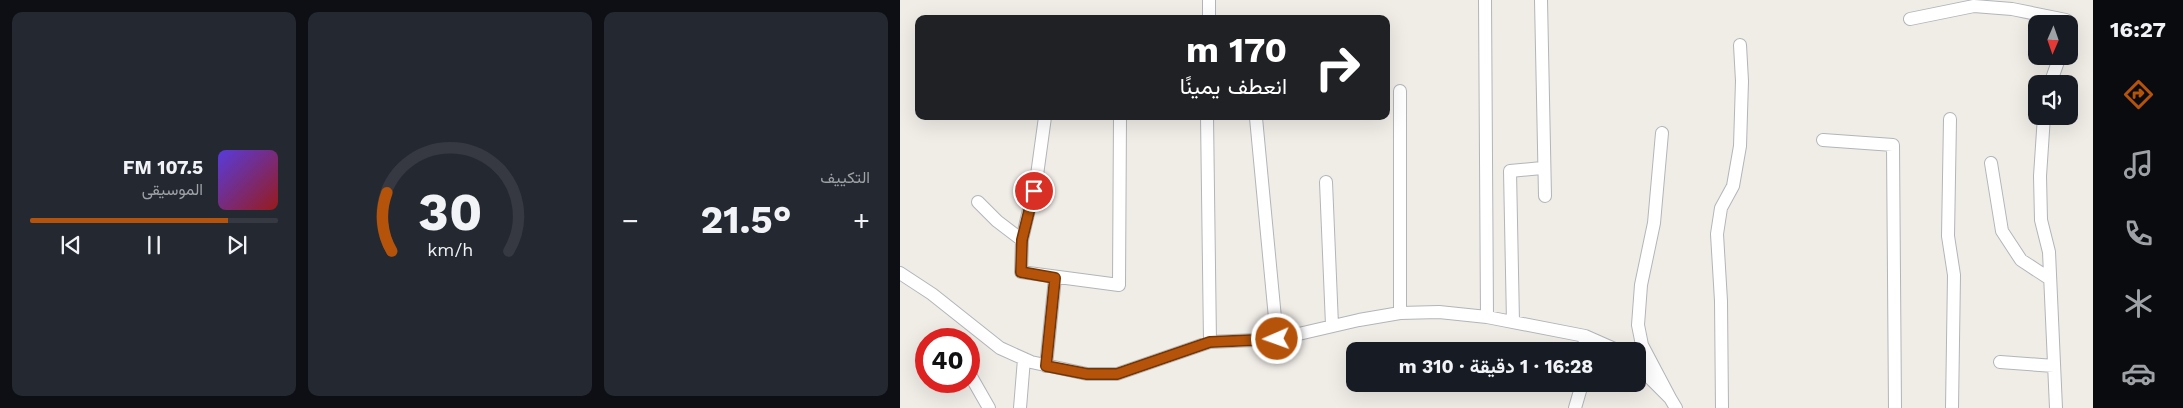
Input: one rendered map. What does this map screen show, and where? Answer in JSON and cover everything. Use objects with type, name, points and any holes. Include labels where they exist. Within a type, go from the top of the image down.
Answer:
[{"type":"street","points":[[1208,15],[1209,0]]},
{"type":"street","points":[[1485,0],[1487,317]]},
{"type":"street","points":[[1541,0],[1542,168],[1545,196]]},
{"type":"street","points":[[1910,19],[1974,6],[2012,9],[2041,15]]},
{"type":"street","points":[[1722,408],[1722,301],[1717,234],[1721,208],[1733,186],[1740,146],[1742,81],[1740,46]]},
{"type":"street","points":[[1400,91],[1400,313]]},
{"type":"street","points":[[1950,119],[1948,236],[1954,275],[1952,408]]},
{"type":"street","points":[[1044,120],[1037,175],[1022,240],[1021,272],[1119,285],[1120,120]]},
{"type":"street","points":[[1207,120],[1210,342]]},
{"type":"street","points":[[1256,120],[1277,339]]},
{"type":"street","points":[[2043,125],[2040,176],[2041,220],[2049,252],[2056,408]]},
{"type":"street","points":[[1662,133],[1654,223],[1641,285],[1638,325],[1642,345],[1673,403]]},
{"type":"street","points":[[1823,140],[1893,145],[1895,408]]},
{"type":"street","points":[[1991,164],[2002,231],[2021,260],[2050,279]]},
{"type":"street","points":[[1513,322],[1510,171],[1542,168]]},
{"type":"street","points":[[1326,182],[1332,325]]},
{"type":"street","points":[[978,202],[997,221],[1022,240]]},
{"type":"street","points":[[900,273],[932,294],[1000,348],[1046,366],[1087,374],[1117,374],[1210,342],[1277,339],[1332,325],[1400,313],[1439,312],[1487,317],[1585,336],[1599,342]]},
{"type":"street","points":[[1046,366],[1055,278]]},
{"type":"street","points":[[1585,336],[1585,342]]},
{"type":"street","points":[[1020,408],[1024,359]]},
{"type":"street","points":[[2000,362],[2054,366]]},
{"type":"street","points":[[1646,374],[1673,403]]},
{"type":"street","points":[[1575,408],[1580,392]]},
{"type":"street","points":[[980,393],[989,408]]},
{"type":"route","points":[[1034,191],[1022,240],[1021,272],[1055,278],[1046,366],[1087,374],[1117,374],[1210,342],[1277,339]]}]
